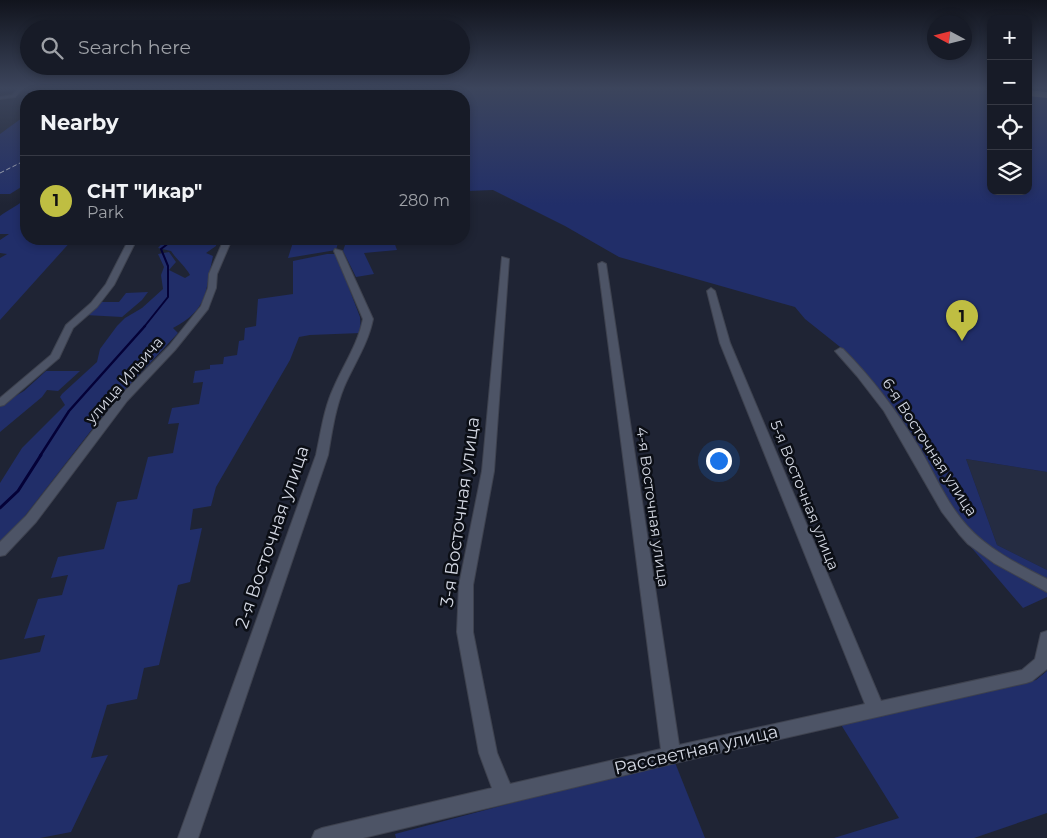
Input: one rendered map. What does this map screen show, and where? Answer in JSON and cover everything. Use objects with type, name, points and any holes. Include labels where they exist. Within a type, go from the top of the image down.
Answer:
[{"type":"street","points":[[0,403],[55,356],[69,327],[94,305],[110,285],[130,245]]},
{"type":"street","name":"улица Ильича","points":[[0,551],[31,519],[123,399],[172,348],[205,307],[212,288],[213,274],[225,245]]},
{"type":"street","name":"2-я Восточная улица","points":[[188,838],[322,455],[336,393],[360,346],[367,326],[368,319],[338,251]]},
{"type":"street","name":"3-я Восточная улица","points":[[504,794],[488,753],[465,632],[466,584],[488,471],[505,259]]},
{"type":"street","name":"4-я Восточная улица","points":[[602,264],[671,755]]},
{"type":"street","name":"5-я Восточная улица","points":[[711,291],[725,343],[876,710]]},
{"type":"street","name":"6-я Восточная улица","points":[[840,351],[857,367],[890,411],[955,520],[973,539],[1026,575],[1047,586]]},
{"type":"street","name":"Рассветная улица","points":[[322,838],[671,755],[1026,676],[1043,663],[1047,638]]},
{"type":"shaded area","points":[[9,127],[20,127],[20,188],[10,194],[0,194],[0,134]]},
{"type":"shaded area","points":[[470,127],[987,127],[987,195],[1032,195],[1032,127],[1047,127],[1047,472],[966,459],[997,545],[1047,570],[1047,597],[1023,608],[959,533],[902,425],[876,385],[849,354],[805,319],[795,307],[619,257],[565,226],[493,190],[470,191]]},
{"type":"shaded area","points":[[20,203],[20,245],[68,245],[0,320],[0,258],[7,254],[0,253],[0,240],[9,234],[0,234],[0,216]]},
{"type":"shaded area","points":[[161,245],[216,245],[206,253],[213,256],[204,298],[193,314],[173,328],[178,333],[110,406],[14,530],[0,545],[0,483],[22,448],[65,405],[60,397],[97,362],[100,349],[117,326],[125,318],[142,308],[163,289],[161,275],[164,267],[158,254],[169,252],[176,262],[169,270],[185,278],[190,275],[171,251],[158,248]]},
{"type":"shaded area","points":[[292,245],[337,245],[336,250],[288,258]]},
{"type":"shaded area","points":[[345,245],[395,245],[397,250],[364,253],[374,274],[356,277],[343,251]]},
{"type":"shaded area","points":[[336,254],[360,317],[361,333],[299,337],[290,360],[216,487],[211,506],[193,509],[190,530],[202,528],[190,582],[178,585],[159,665],[144,668],[137,699],[107,705],[91,758],[108,755],[71,832],[40,838],[0,838],[0,660],[40,652],[45,635],[24,639],[38,599],[62,595],[68,575],[51,578],[58,557],[104,549],[117,502],[137,499],[148,457],[173,453],[179,423],[168,424],[172,408],[199,404],[203,382],[193,383],[195,371],[210,369],[210,365],[223,364],[224,357],[237,355],[239,341],[244,340],[245,328],[256,326],[258,299],[293,294],[293,261]]},
{"type":"shaded area","points":[[148,292],[142,300],[122,317],[85,315],[100,302],[119,302],[126,293]]},
{"type":"shaded area","points":[[46,371],[80,371],[58,391],[47,390],[42,397],[0,432],[0,405],[24,391]]},
{"type":"shaded area","points":[[966,459],[1047,472],[1047,570],[997,545]]},
{"type":"shaded area","points":[[1047,671],[1047,813],[974,838],[834,838],[899,818],[840,723],[1036,680]]},
{"type":"shaded area","points":[[674,760],[705,838],[396,838],[395,834]]},
{"type":"waterway","points":[[144,327],[168,297],[168,266],[161,249],[166,245]]},
{"type":"waterway","points":[[40,456],[69,411],[145,326]]},
{"type":"waterway","points":[[0,508],[18,491],[41,455]]},
{"type":"railway","points":[[0,173],[20,163]]},
{"type":"place","name":"СНТ \"Икар\"","points":[[962,341]]}]
